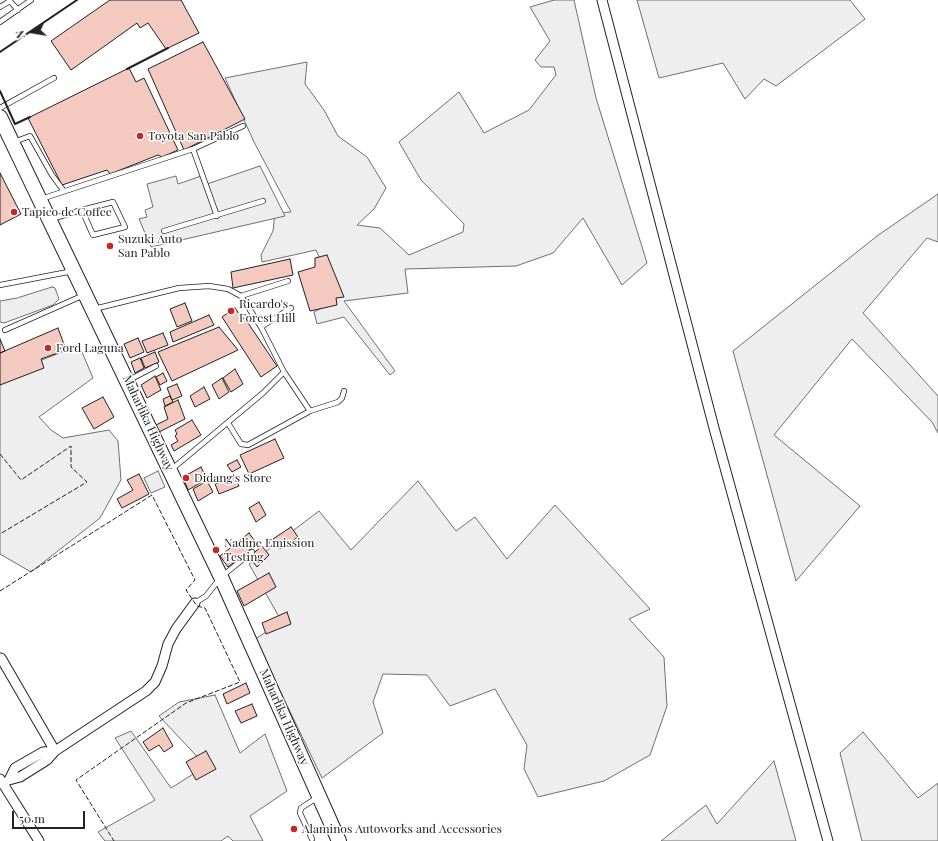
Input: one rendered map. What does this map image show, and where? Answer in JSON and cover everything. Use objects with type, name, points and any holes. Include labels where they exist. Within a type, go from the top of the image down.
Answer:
[{"type":"main road","name":"Maharlika Highway","points":[[1,124],[12,142],[86,294],[221,577],[339,841]]},
{"type":"street","points":[[602,0],[712,420],[828,841]]},
{"type":"street","points":[[39,841],[3,782],[20,777],[47,760],[55,751],[146,691],[155,682],[162,666],[168,644],[176,629],[195,603]]},
{"type":"street","points":[[0,658],[55,751]]},
{"type":"lane","points":[[0,7],[10,0],[18,10]]},
{"type":"lane","points":[[0,22],[31,0]]},
{"type":"lane","points":[[0,108],[54,78]]},
{"type":"lane","points":[[40,200],[63,190],[193,149],[243,126]]},
{"type":"lane","points":[[12,142],[30,136],[52,175],[63,190]]},
{"type":"lane","points":[[193,149],[217,216]]},
{"type":"lane","points":[[164,232],[263,201]]},
{"type":"lane","points":[[49,220],[82,210],[113,202],[125,227],[93,235],[82,210]]},
{"type":"lane","points":[[0,284],[74,271]]},
{"type":"lane","points":[[241,296],[288,281]]},
{"type":"lane","points":[[93,309],[179,288],[193,286],[228,289],[241,296],[261,327],[284,372],[310,411]]},
{"type":"lane","points":[[5,330],[86,294]]},
{"type":"lane","points":[[261,327],[291,308]]},
{"type":"lane","points":[[127,380],[156,366]]},
{"type":"lane","points":[[170,470],[228,423],[284,372]]},
{"type":"lane","points":[[228,423],[241,444],[248,445],[310,411],[338,402],[342,398],[344,391]]},
{"type":"lane","points":[[195,603],[206,596],[221,577],[252,552]]},
{"type":"lane","points":[[312,839],[300,813],[301,808],[320,797]]},
{"type":"shaded area","points":[[554,0],[574,0],[596,98],[647,263],[622,285],[583,218],[553,253],[516,266],[405,269],[408,293],[344,301],[395,371],[390,375],[344,317],[317,324],[314,312],[329,304],[336,296],[316,250],[262,262],[261,255],[273,231],[275,213],[291,212],[254,142],[225,78],[307,62],[305,84],[324,110],[338,136],[367,157],[386,188],[374,209],[357,225],[380,228],[409,255],[463,232],[464,224],[421,180],[399,142],[459,92],[484,133],[529,110],[556,75],[554,67],[541,67],[535,60],[550,41],[530,7]]},
{"type":"shaded area","points":[[637,0],[850,0],[865,19],[776,86],[764,79],[745,99],[723,63],[659,78]]},
{"type":"shaded area","points":[[260,166],[285,216],[151,247],[139,219],[147,217],[145,210],[153,207],[147,184],[176,176],[178,184],[204,175],[207,184]]},
{"type":"shaded area","points":[[938,194],[938,242],[927,238],[863,313],[938,396],[938,433],[932,422],[852,339],[774,435],[860,506],[796,581],[733,351],[877,236]]},
{"type":"shaded area","points":[[52,287],[55,288],[59,299],[53,305],[4,323],[0,322],[0,301],[17,298]]},
{"type":"shaded area","points":[[79,345],[93,378],[39,417],[51,430],[63,438],[109,430],[118,441],[121,480],[100,518],[31,572],[0,554],[0,377]]},
{"type":"shaded area","points":[[158,471],[165,487],[151,493],[144,478]]},
{"type":"shaded area","points":[[418,481],[456,531],[475,517],[507,559],[555,505],[650,609],[629,619],[664,657],[667,706],[650,755],[604,781],[538,797],[524,769],[527,745],[495,689],[450,706],[427,675],[383,674],[373,702],[383,733],[322,778],[255,639],[282,622],[249,564],[319,511],[351,550]]},
{"type":"shaded area","points":[[215,695],[240,753],[265,734],[287,791],[250,816],[263,841],[233,841],[228,836],[221,841],[105,841],[98,832],[155,800],[115,738],[131,731],[171,788],[206,766],[159,716],[179,702]]},
{"type":"shaded area","points":[[863,732],[918,798],[938,783],[938,841],[862,841],[840,753]]},
{"type":"shaded area","points":[[774,761],[796,841],[661,841],[706,805],[717,824]]},
{"type":"building","points":[[110,0],[181,0],[199,33],[166,49],[148,23],[140,28],[137,23],[71,70],[51,41]]},
{"type":"building","points":[[203,42],[245,119],[184,150],[148,69]]},
{"type":"building","points":[[129,68],[136,82],[144,78],[178,150],[162,157],[158,155],[110,174],[107,170],[62,185],[28,118]]},
{"type":"building","points":[[0,173],[21,214],[0,225]]},
{"type":"building","points":[[327,255],[344,297],[336,298],[337,305],[310,311],[298,272],[315,267],[315,258]]},
{"type":"building","points":[[290,259],[293,275],[233,288],[231,272]]},
{"type":"building","points":[[185,303],[192,321],[177,327],[170,309]]},
{"type":"building","points":[[235,308],[244,321],[246,320],[277,366],[261,377],[222,317]]},
{"type":"building","points":[[209,315],[214,325],[173,342],[170,332]]},
{"type":"building","points":[[219,327],[238,350],[172,381],[158,352]]},
{"type":"building","name":"Ford Laguna","points":[[58,328],[66,350],[41,359],[44,368],[0,385],[0,353]]},
{"type":"building","points":[[163,333],[168,345],[147,353],[142,341]]},
{"type":"building","points":[[138,338],[144,352],[130,358],[124,344]]},
{"type":"building","points":[[0,339],[5,351],[0,353]]},
{"type":"building","points":[[155,352],[159,362],[145,368],[141,358]]},
{"type":"building","points":[[140,358],[144,368],[135,373],[131,362]]},
{"type":"building","points":[[235,369],[243,384],[231,392],[223,378]]},
{"type":"building","points":[[163,373],[167,381],[160,385],[156,377]]},
{"type":"building","points":[[155,376],[161,390],[147,398],[141,385]]},
{"type":"building","points":[[222,378],[229,392],[219,399],[212,385]]},
{"type":"building","points":[[177,384],[182,396],[172,400],[167,388]]},
{"type":"building","points":[[204,387],[210,399],[195,407],[190,396]]},
{"type":"building","points":[[170,396],[173,402],[165,406],[163,399]]},
{"type":"building","points":[[103,397],[114,417],[94,429],[82,408]]},
{"type":"building","points":[[178,400],[185,419],[159,432],[156,425],[168,419],[164,407]]},
{"type":"building","points":[[192,420],[201,435],[174,451],[171,445],[178,441],[175,436],[177,434],[175,430]]},
{"type":"building","points":[[275,439],[284,458],[249,474],[240,455]]},
{"type":"building","points":[[237,460],[241,467],[232,472],[227,465]]},
{"type":"building","points":[[201,467],[207,479],[188,490],[183,477]]},
{"type":"building","points":[[139,474],[149,494],[122,508],[117,499],[133,490],[127,480]]},
{"type":"building","points":[[235,477],[239,486],[219,494],[215,484]]},
{"type":"building","points":[[207,481],[213,492],[198,501],[193,489]]},
{"type":"building","points":[[259,502],[266,515],[256,522],[249,508]]},
{"type":"building","points":[[291,527],[298,537],[280,549],[273,539]]},
{"type":"building","points":[[249,533],[257,544],[228,567],[220,556]]},
{"type":"building","points":[[262,546],[269,555],[257,567],[249,557]]},
{"type":"building","points":[[269,573],[276,587],[244,606],[237,591]]},
{"type":"building","points":[[287,612],[291,624],[266,634],[262,623]]},
{"type":"building","points":[[246,683],[250,693],[227,704],[223,694]]},
{"type":"building","points":[[252,704],[257,716],[241,723],[235,711]]},
{"type":"building","points":[[163,728],[173,746],[164,752],[159,745],[149,751],[143,742]]},
{"type":"building","points":[[206,751],[216,769],[196,780],[186,762]]},
{"type":"fence","points":[[0,454],[21,480],[71,446],[71,467],[87,482],[0,534]]},
{"type":"fence","points":[[0,591],[152,495],[195,580],[186,590],[197,606],[205,608],[240,682],[186,703],[76,780],[114,841]]},
{"type":"wall","points":[[0,52],[77,0]]},
{"type":"wall","points":[[127,69],[168,48]]},
{"type":"wall","points":[[0,91],[15,124],[30,117]]},
{"type":"place","name":"Toyota San Pablo","points":[[140,136]]},
{"type":"place","name":"Tapico de Coffee","points":[[14,212]]},
{"type":"place","name":"Suzuki Auto San Pablo","points":[[110,246]]},
{"type":"place","name":"Ricardo's Forest Hill","points":[[231,311]]},
{"type":"place","name":"Ford Laguna","points":[[48,348]]},
{"type":"place","name":"Didang's Store","points":[[186,478]]},
{"type":"place","name":"Nadine Emission Testing","points":[[216,550]]},
{"type":"place","name":"Alaminos Autoworks and Accessories","points":[[294,829]]}]
